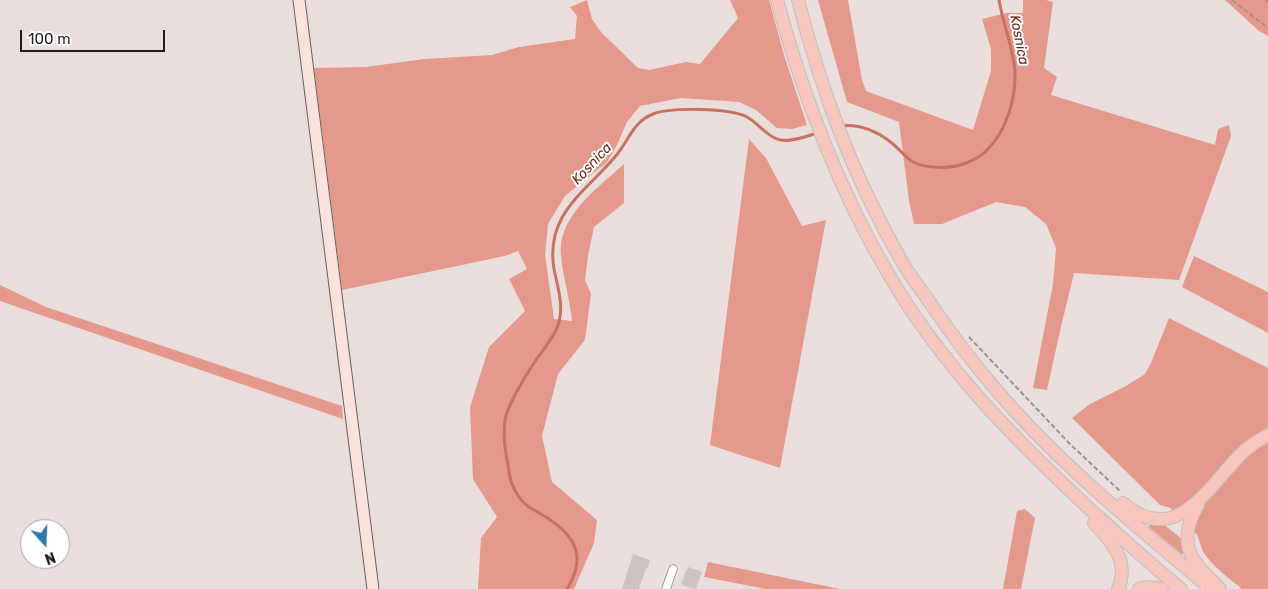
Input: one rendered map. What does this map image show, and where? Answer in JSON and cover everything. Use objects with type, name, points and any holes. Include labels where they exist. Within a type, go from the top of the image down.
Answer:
[{"type":"main road","points":[[299,0],[373,589]]},
{"type":"main road","points":[[777,0],[792,55],[812,116],[828,154],[852,206],[889,276],[928,334],[974,392],[1047,470],[1181,589]]},
{"type":"main road","points":[[798,0],[811,48],[845,148],[869,202],[902,262],[956,339],[993,386],[1026,422],[1093,486],[1211,589]]},
{"type":"main road","points":[[1220,589],[1195,563],[1188,545],[1189,522],[1202,499],[1241,454],[1268,435]]},
{"type":"main road","points":[[1093,486],[1108,493],[1141,516],[1156,520],[1176,516],[1202,499]]},
{"type":"main road","points":[[1076,496],[1090,519],[1111,541],[1118,552],[1123,570],[1118,589]]},
{"type":"main road","points":[[1139,589],[1146,587],[1162,589]]},
{"type":"street","points":[[666,589],[673,570]]},
{"type":"path","points":[[1232,0],[1268,28]]},
{"type":"path","points":[[964,331],[1068,443],[1126,496]]},
{"type":"shaded area","points":[[587,0],[592,19],[601,32],[638,68],[649,70],[686,62],[700,64],[738,18],[730,0],[769,0],[784,55],[807,125],[792,129],[777,128],[756,110],[739,102],[681,98],[640,106],[627,122],[607,162],[565,196],[548,224],[545,255],[554,319],[572,321],[563,272],[561,242],[572,216],[581,204],[624,164],[624,203],[594,227],[585,280],[591,294],[585,340],[558,374],[542,436],[552,482],[597,520],[594,543],[574,589],[478,589],[481,538],[497,517],[473,479],[470,407],[489,347],[525,311],[509,279],[527,269],[518,251],[505,256],[342,290],[314,68],[366,67],[424,59],[492,55],[519,47],[575,39],[577,16],[570,7]]},
{"type":"shaded area","points":[[818,0],[848,0],[862,80],[866,91],[973,130],[991,71],[991,49],[982,19],[1007,13],[1023,13],[1023,0],[1046,0],[1053,2],[1044,68],[1057,77],[1051,95],[1215,145],[1218,129],[1229,125],[1231,136],[1179,280],[1074,273],[1047,390],[1033,388],[1053,284],[1056,248],[1046,224],[1025,207],[996,202],[942,224],[914,224],[909,201],[899,122],[847,102]]},
{"type":"shaded area","points":[[1225,0],[1268,0],[1268,36],[1259,31]]},
{"type":"shaded area","points":[[749,139],[766,158],[802,226],[826,220],[780,468],[710,445]]},
{"type":"shaded area","points":[[1194,256],[1268,292],[1268,333],[1182,287]]},
{"type":"shaded area","points":[[0,285],[46,307],[342,406],[343,419],[0,301]]},
{"type":"shaded area","points":[[1169,318],[1268,368],[1268,428],[1244,443],[1193,498],[1173,514],[1171,508],[1160,505],[1072,418],[1090,404],[1145,374]]},
{"type":"shaded area","points":[[1268,441],[1268,589],[1242,589],[1212,563],[1202,550],[1196,534],[1191,530],[1201,507],[1225,479],[1251,452]]},
{"type":"shaded area","points":[[1025,509],[1035,518],[1021,589],[1003,589],[1017,511]]},
{"type":"shaded area","points":[[1150,523],[1162,523],[1182,539],[1186,554],[1181,554],[1149,527]]},
{"type":"shaded area","points":[[708,562],[840,589],[766,589],[704,577]]},
{"type":"building","points":[[633,554],[650,560],[648,568],[646,568],[639,589],[622,589]]},
{"type":"building","points":[[688,567],[702,572],[696,589],[681,585]]},
{"type":"waterway","name":"Kosnica","points":[[841,126],[862,127],[875,132],[896,146],[907,158],[925,166],[954,166],[978,158],[995,141],[1005,123],[1014,91],[1014,62],[999,0]]},
{"type":"waterway","name":"Kosnica","points":[[567,589],[576,568],[576,549],[572,541],[559,526],[522,501],[513,486],[509,473],[504,437],[506,414],[513,399],[552,337],[559,321],[561,306],[554,269],[553,250],[555,234],[561,219],[579,194],[619,152],[635,127],[653,114],[673,110],[715,110],[739,114],[747,117],[776,139],[781,140],[795,139],[818,133]]}]
